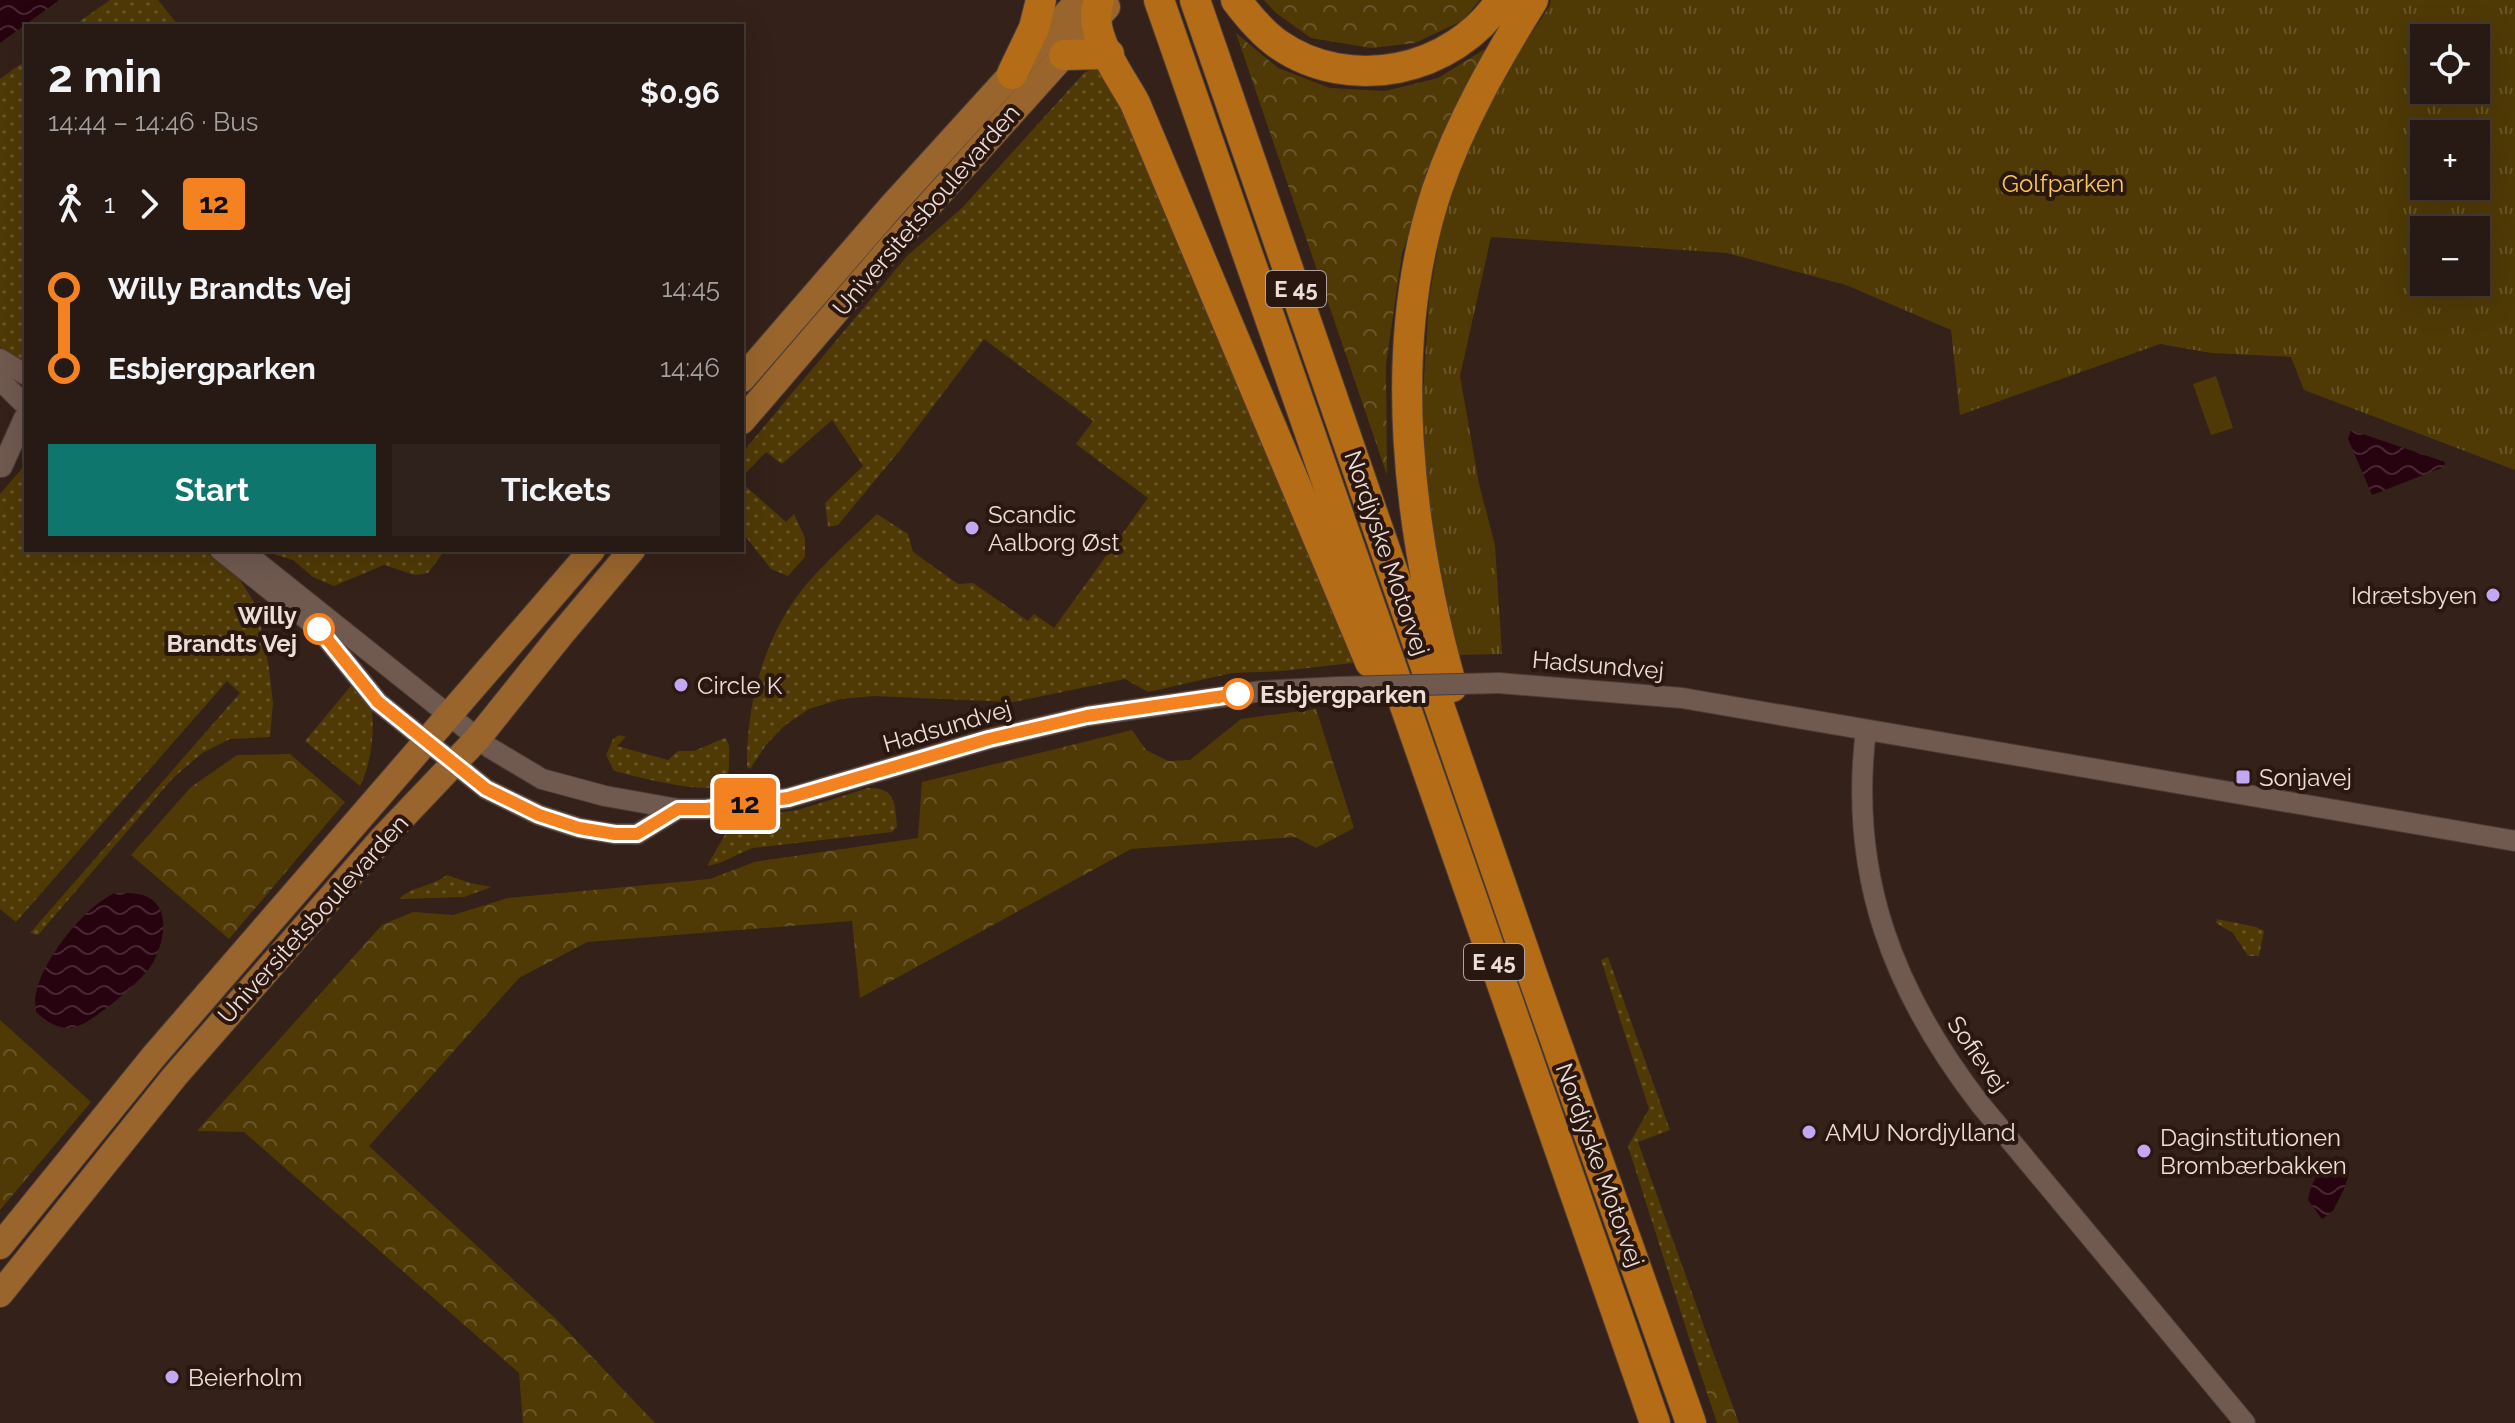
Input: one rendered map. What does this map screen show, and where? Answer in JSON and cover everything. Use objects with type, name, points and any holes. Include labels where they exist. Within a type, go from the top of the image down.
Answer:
[{"type":"highway","points":[[1012,74],[1034,28],[1041,0]]},
{"type":"highway","name":"Nordjyske Motorvej","points":[[1159,0],[1655,1423]]},
{"type":"highway","name":"Nordjyske Motorvej","points":[[1195,0],[1691,1423]]},
{"type":"highway","points":[[1236,0],[1251,21],[1278,44],[1310,61],[1344,70],[1379,71],[1414,65],[1447,51],[1476,30],[1501,0]]},
{"type":"highway","points":[[1532,974],[1442,651],[1422,559],[1412,486],[1408,416],[1409,355],[1416,287],[1437,190],[1473,104],[1533,0]]},
{"type":"highway","points":[[1098,4],[1100,38],[1135,103],[1354,624],[1586,1228]]},
{"type":"highway","points":[[1064,55],[1109,54]]},
{"type":"main road","name":"Universitetsboulevarden","points":[[744,377],[890,208],[1012,74],[1098,4]]},
{"type":"main road","name":"Universitetsboulevarden","points":[[744,419],[893,245],[1064,55],[1098,4]]},
{"type":"main road","name":"Universitetsboulevarden","points":[[0,1246],[154,1056],[590,552]]},
{"type":"main road","name":"Universitetsboulevarden","points":[[0,1294],[175,1076],[381,840],[455,765],[630,552]]},
{"type":"street","points":[[0,359],[24,374]]},
{"type":"street","points":[[0,380],[24,407]]},
{"type":"street","points":[[1,468],[24,410]]},
{"type":"street","points":[[1,468],[24,445]]},
{"type":"street","name":"Hadsundvej","points":[[223,552],[319,629],[378,702],[486,789],[539,815],[579,828],[637,834],[678,809]]},
{"type":"street","name":"Hadsundvej","points":[[245,552],[515,765],[542,779],[605,796],[678,809],[706,809],[788,798],[989,739],[1087,716],[1262,691],[1499,683],[1682,698],[2515,841]]},
{"type":"street","name":"Sofievej","points":[[1866,730],[1863,797],[1869,878],[1878,918],[1895,966],[1921,1019],[1949,1064],[1980,1104],[2245,1423]]},
{"type":"green space","points":[[110,0],[158,0],[177,24],[76,24]]},
{"type":"green space","points":[[1264,0],[1480,0],[1462,21],[1415,43],[1371,48],[1311,38],[1276,13]]},
{"type":"green space","name":"Golfparken","points":[[1551,0],[2515,0],[2515,470],[2304,390],[2291,357],[2212,353],[2160,344],[1960,415],[1951,330],[1846,285],[1727,253],[1491,237],[1460,376],[1479,484],[1495,545],[1502,654],[1457,655],[1434,543],[1421,424],[1429,299],[1444,212],[1488,99]]},
{"type":"green space","points":[[1236,33],[1278,68],[1330,88],[1385,91],[1438,78],[1485,49],[1436,149],[1402,254],[1386,364],[1387,475]]},
{"type":"green space","points":[[24,61],[23,361],[0,347],[0,79]]},
{"type":"green space","points":[[1098,68],[1109,78],[1361,662],[1232,673],[1148,692],[1125,679],[1013,702],[874,696],[841,699],[809,709],[784,726],[750,769],[747,767],[748,742],[755,692],[782,620],[811,579],[877,514],[908,534],[913,552],[958,584],[973,583],[1028,621],[1034,614],[1054,628],[1148,498],[1076,444],[1093,421],[984,339],[900,450],[838,525],[828,527],[825,503],[863,466],[832,420],[782,464],[766,452],[744,475],[744,451],[907,256],[962,208],[1085,72]]},
{"type":"green space","points":[[2216,376],[2233,428],[2211,435],[2193,384]]},
{"type":"green space","points":[[24,466],[24,552],[205,552],[240,580],[254,602],[264,639],[273,703],[270,737],[230,739],[202,753],[172,779],[38,935],[30,933],[240,693],[227,681],[16,922],[0,909],[0,494]]},
{"type":"green space","points":[[744,485],[786,522],[794,514],[805,538],[805,557],[788,576],[771,569],[744,535]]},
{"type":"green space","points":[[267,552],[444,552],[428,573],[415,575],[384,565],[334,586],[313,577],[293,560]]},
{"type":"green space","points":[[360,675],[370,698],[373,732],[370,755],[360,786],[305,741]]},
{"type":"green space","points":[[1316,709],[1354,828],[1316,848],[1295,837],[1131,849],[860,998],[852,921],[587,942],[519,978],[369,1146],[557,1320],[655,1423],[523,1423],[519,1373],[244,1132],[197,1131],[382,925],[413,912],[453,915],[508,898],[710,879],[754,862],[918,838],[922,782],[1132,730],[1146,750],[1168,761],[1190,760],[1241,719]]},
{"type":"green space","points":[[619,735],[626,737],[617,746],[668,760],[678,751],[694,751],[725,738],[729,749],[727,777],[721,785],[700,788],[614,771],[606,755],[613,739]]},
{"type":"green space","points":[[290,754],[345,802],[229,939],[131,855],[191,787],[237,755]]},
{"type":"green space","points":[[868,788],[884,790],[892,798],[897,827],[892,832],[753,848],[707,866],[730,826],[725,820],[798,810]]},
{"type":"green space","points":[[447,875],[491,887],[464,897],[399,899],[409,892]]},
{"type":"green space","points":[[2217,919],[2264,931],[2259,956],[2248,956],[2233,933],[2216,923]]},
{"type":"green space","points":[[1608,957],[1670,1130],[1638,1142],[1717,1363],[1699,1369],[1628,1146],[1649,1109],[1601,960]]},
{"type":"green space","points":[[0,1020],[91,1102],[0,1210]]},
{"type":"green space","points":[[1717,1363],[1739,1423],[1717,1423],[1699,1369]]},
{"type":"water","points":[[0,0],[58,0],[24,24],[0,43]]},
{"type":"water","points":[[2351,430],[2445,462],[2444,467],[2372,495],[2348,439]]},
{"type":"water","points":[[115,893],[143,895],[157,905],[163,931],[155,959],[136,983],[88,1021],[69,1028],[55,1025],[36,1012],[35,996],[40,980],[56,951],[78,922]]},
{"type":"water","points":[[2336,1156],[2346,1160],[2349,1174],[2333,1211],[2322,1219],[2308,1200],[2309,1193],[2317,1175]]},
{"type":"bus line","name":"12","points":[[319,629],[378,702],[486,789],[539,815],[579,828],[615,834],[637,834],[678,809],[706,809],[788,798],[989,739],[1087,716],[1238,694]]},
{"type":"place","name":"Scandic Aalborg Øst","points":[[972,528]]},
{"type":"place","name":"Idrætsbyen","points":[[2493,595]]},
{"type":"place","name":"Willy Brandts Vej","points":[[319,629]]},
{"type":"place","name":"Circle K","points":[[681,685]]},
{"type":"place","name":"Esbjergparken","points":[[1238,694]]},
{"type":"place","name":"Sonjavej","points":[[2243,777]]},
{"type":"place","name":"AMU Nordjylland","points":[[1809,1132]]},
{"type":"place","name":"Daginstitutionen Brombærbakken","points":[[2144,1151]]},
{"type":"place","name":"Beierholm","points":[[172,1377]]}]
